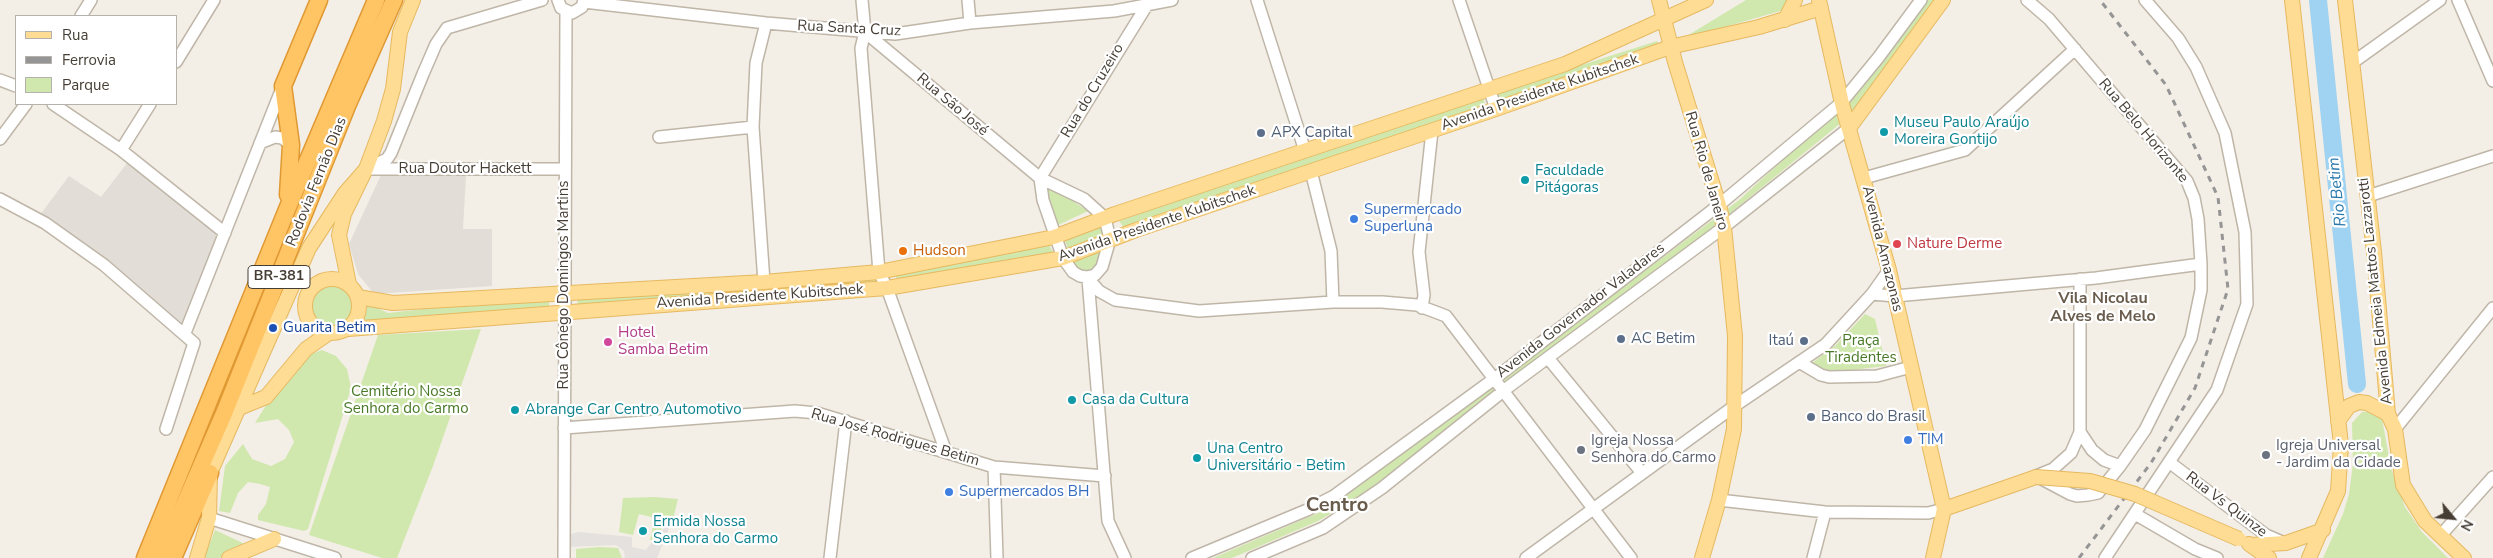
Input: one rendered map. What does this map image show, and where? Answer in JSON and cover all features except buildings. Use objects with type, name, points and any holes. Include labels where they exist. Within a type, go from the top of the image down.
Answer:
[{"type":"highway","points":[[288,207],[291,144],[283,86],[319,0]]},
{"type":"highway","name":"Rodovia Fernão Dias","points":[[145,558],[288,207],[376,0]]},
{"type":"highway","name":"Rodovia Fernão Dias","points":[[160,558],[225,411],[348,106],[394,0]]},
{"type":"highway","points":[[173,558],[210,473]]},
{"type":"main road","points":[[239,408],[266,397],[306,349],[329,333],[348,329],[358,315],[358,297],[349,284],[339,235],[344,214],[366,169],[384,121],[393,89],[400,32],[413,0]]},
{"type":"main road","name":"Rua Rio de Janeiro","points":[[1659,0],[1670,47],[1720,205],[1735,336],[1736,405],[1734,428],[1719,500],[1702,558]]},
{"type":"main road","name":"Avenida Presidente Kubitschek","points":[[358,297],[393,303],[764,282],[879,272],[1054,237],[1105,218],[1565,64],[1706,0]]},
{"type":"main road","points":[[1785,20],[1795,0]]},
{"type":"main road","name":"Avenida Governador Valadares","points":[[1849,128],[1943,0]]},
{"type":"main road","points":[[2292,0],[2341,445],[2338,491],[2323,530],[2309,558]]},
{"type":"main road","name":"Avenida Edmeia Mattos Lazzarotti","points":[[2345,0],[2368,196],[2388,414],[2395,430],[2403,485],[2425,521],[2464,558]]},
{"type":"main road","name":"Avenida Presidente Kubitschek","points":[[348,329],[887,288],[1063,258],[1110,239],[1432,131],[1670,47],[1785,20],[1820,4]]},
{"type":"main road","name":"Avenida Amazonas","points":[[1820,4],[1841,103],[1889,270],[1944,509],[1933,558]]},
{"type":"main road","points":[[197,558],[209,518],[210,473],[309,248],[327,217],[366,169]]},
{"type":"main road","points":[[329,333],[313,326],[307,318],[305,300],[315,284],[332,278],[349,284]]},
{"type":"main road","points":[[2338,421],[2349,406],[2359,402],[2367,403],[2388,414]]},
{"type":"main road","points":[[1944,509],[2036,476],[2090,481],[2135,494],[2245,542],[2269,558]]},
{"type":"main road","points":[[2245,542],[2286,543],[2323,530]]},
{"type":"main road","points":[[229,558],[274,539]]},
{"type":"street","points":[[82,15],[91,0]]},
{"type":"street","points":[[178,59],[214,0]]},
{"type":"street","points":[[366,169],[387,159],[391,153],[426,66],[447,28],[542,0]]},
{"type":"street","points":[[558,0],[561,8],[566,12],[578,11],[584,1]]},
{"type":"street","points":[[862,0],[864,32],[861,48],[879,272],[887,288],[946,452]]},
{"type":"street","points":[[968,0],[970,23]]},
{"type":"street","name":"Rua Santa Cruz","points":[[584,1],[766,23],[895,34],[1113,6],[1147,5],[1172,0]]},
{"type":"street","points":[[1256,0],[1305,151]]},
{"type":"street","points":[[1460,0],[1496,109]]},
{"type":"street","name":"Avenida Governador Valadares","points":[[1192,558],[1307,510],[1334,496],[1494,379],[1720,205],[1841,103],[1878,58],[1921,0]]},
{"type":"street","name":"Rua Belo Horizonte","points":[[2027,0],[2049,19],[2187,181],[2194,198],[2198,219],[2201,264],[2201,290],[2191,338],[2144,430],[2120,466],[2098,493],[2088,496],[2070,494],[2036,476]]},
{"type":"street","points":[[2105,558],[2217,390],[2247,304],[2245,232],[2239,190],[2225,133],[2196,67],[2178,38],[2145,0]]},
{"type":"street","points":[[2352,63],[2440,0]]},
{"type":"street","points":[[2458,0],[2493,81]]},
{"type":"street","name":"Rua do Cruzeiro","points":[[1040,178],[1147,5]]},
{"type":"street","name":"Rua Cônego Domingos Martins","points":[[565,557],[564,169],[566,12]]},
{"type":"street","points":[[764,282],[754,127],[756,63],[766,23]]},
{"type":"street","name":"Rua São José","points":[[864,32],[1040,178],[1084,199],[1105,218]]},
{"type":"street","points":[[1864,178],[1966,150],[2075,49]]},
{"type":"street","points":[[0,80],[15,86]]},
{"type":"street","points":[[184,333],[283,86]]},
{"type":"street","points":[[0,139],[25,105]]},
{"type":"street","points":[[54,105],[121,150],[225,233]]},
{"type":"street","points":[[121,150],[149,105]]},
{"type":"street","points":[[659,137],[754,127]]},
{"type":"street","name":"Avenida Governador Valadares","points":[[1252,558],[1323,528],[1382,488],[1504,391],[1724,227],[1849,128]]},
{"type":"street","points":[[1422,308],[1424,295],[1419,252],[1432,131]]},
{"type":"street","points":[[260,143],[275,137],[282,138],[291,144]]},
{"type":"street","points":[[2368,196],[2493,156]]},
{"type":"street","name":"Rua Doutor Hackett","points":[[366,169],[564,169]]},
{"type":"street","points":[[1311,171],[1331,251],[1333,302]]},
{"type":"street","points":[[1040,178],[1054,237],[1063,258],[1073,272],[1087,277],[1099,291],[1114,300],[1199,311],[1333,302],[1382,302],[1411,304],[1446,316],[1631,558]]},
{"type":"street","points":[[0,199],[45,224],[104,265],[194,343],[194,348],[166,429]]},
{"type":"street","points":[[1087,277],[1095,275],[1102,267],[1110,239],[1105,218]]},
{"type":"street","points":[[1872,294],[1895,296],[2080,279],[2201,264]]},
{"type":"street","points":[[1526,558],[1736,405],[1826,344],[1872,294],[1889,270]]},
{"type":"street","points":[[1087,277],[1108,522],[1125,558]]},
{"type":"street","points":[[2036,476],[2053,469],[2071,453],[2080,432],[2080,279]]},
{"type":"street","points":[[2395,430],[2493,308]]},
{"type":"street","points":[[1548,358],[1642,473]]},
{"type":"street","points":[[1799,362],[1820,375],[1829,377],[1877,376],[1911,368]]},
{"type":"street","name":"Rua José Rodrigues Betim","points":[[564,428],[795,411],[817,413],[846,421],[994,467],[1105,476]]},
{"type":"street","points":[[830,558],[846,421]]},
{"type":"street","points":[[2080,432],[2092,450],[2104,460],[2120,466]]},
{"type":"street","name":"Rua Vs Quinze","points":[[2169,462],[2272,540],[2286,543]]},
{"type":"street","points":[[994,467],[997,558]]},
{"type":"street","points":[[2440,536],[2493,477]]},
{"type":"street","points":[[1719,500],[1825,512],[1928,513],[1944,509]]},
{"type":"street","points":[[1813,558],[1825,512]]},
{"type":"street","points":[[2135,514],[2195,549],[2217,558]]},
{"type":"street","points":[[209,518],[335,558]]},
{"type":"shaded area","points":[[131,158],[225,233],[185,333],[37,219],[69,176],[101,197]]},
{"type":"shaded area","points":[[381,175],[466,176],[463,229],[492,229],[492,286],[374,294],[358,274],[349,244]]},
{"type":"shaded area","points":[[672,521],[657,558],[625,558],[624,551],[616,545],[565,547],[565,536],[578,532],[632,537],[632,547],[646,550],[652,542],[657,543],[665,525]]},
{"type":"green space","points":[[1746,0],[1790,0],[1784,10],[1682,39]]},
{"type":"green space","points":[[1924,0],[1937,0],[1858,109],[1679,255],[1520,372],[1358,498],[1318,521],[1232,558],[1213,558],[1330,508],[1739,200],[1854,95]]},
{"type":"green space","points":[[1657,41],[1660,46],[1499,102],[1497,92]]},
{"type":"green space","points":[[1482,95],[1486,106],[1125,229],[1119,221]]},
{"type":"green space","points":[[1045,184],[1054,189],[1088,211],[1056,226]]},
{"type":"green space","points":[[1101,223],[1106,235],[1068,249],[1064,238]]},
{"type":"green space","points":[[1049,245],[1054,254],[898,282],[895,274]]},
{"type":"green space","points":[[1104,247],[1098,263],[1093,271],[1088,273],[1075,269],[1069,259]]},
{"type":"green space","points":[[876,277],[877,285],[579,313],[577,299]]},
{"type":"green space","points":[[338,283],[350,289],[355,296],[355,314],[350,321],[343,326],[330,327],[318,321],[313,314],[312,301],[318,289],[325,284]]},
{"type":"green space","points":[[549,299],[549,317],[360,326],[366,314],[367,303],[388,313],[451,306]]},
{"type":"green space","name":"Praça Tiradentes","points":[[1865,314],[1875,319],[1886,366],[1824,372],[1816,368],[1812,363],[1836,345]]},
{"type":"green space","name":"Cemitério Nossa Senhora do Carmo","points":[[481,329],[433,466],[397,558],[382,558],[309,535],[378,335]]},
{"type":"green space","points":[[322,350],[336,356],[347,369],[351,388],[308,529],[304,531],[258,520],[258,515],[266,504],[270,487],[260,484],[248,482],[238,493],[230,513],[219,511],[225,466],[243,444],[252,459],[271,466],[285,459],[294,442],[289,430],[278,419],[255,423],[270,399],[309,355]]},
{"type":"green space","points":[[2371,411],[2382,419],[2391,468],[2405,507],[2422,532],[2448,558],[2323,558],[2343,514],[2349,494],[2353,464],[2352,423],[2362,412]]},
{"type":"green space","points":[[654,497],[678,499],[673,519],[664,524],[655,541],[650,540],[655,518],[639,514],[633,535],[619,532],[623,498]]},
{"type":"green space","points":[[215,530],[247,545],[220,558],[204,558]]},
{"type":"green space","points":[[618,548],[622,558],[576,558],[576,549]]},
{"type":"waterway","name":"Rio Betim","points":[[2318,0],[2357,384]]},
{"type":"railway","points":[[2079,558],[2151,463],[2195,388],[2228,289],[2218,197],[2166,85],[2100,0]]},
{"type":"place","name":"Museu Paulo Araújo Moreira Gontijo","points":[[1884,132]]},
{"type":"place","name":"APX Capital","points":[[1261,133]]},
{"type":"place","name":"Faculdade Pitágoras","points":[[1525,180]]},
{"type":"place","name":"Supermercado Superluna","points":[[1354,219]]},
{"type":"place","name":"Nature Derme","points":[[1897,244]]},
{"type":"place","name":"Hudson","points":[[903,251]]},
{"type":"place","name":"Guarita Betim","points":[[273,328]]},
{"type":"place","name":"AC Betim","points":[[1621,339]]},
{"type":"place","name":"Itaú","points":[[1804,341]]},
{"type":"place","name":"Hotel Samba Betim","points":[[608,342]]},
{"type":"place","name":"Casa da Cultura","points":[[1072,400]]},
{"type":"place","name":"Abrange Car Centro Automotivo","points":[[515,410]]},
{"type":"place","name":"Banco do Brasil","points":[[1811,417]]},
{"type":"place","name":"TIM","points":[[1908,440]]},
{"type":"place","name":"Igreja Nossa Senhora do Carmo","points":[[1581,450]]},
{"type":"place","name":"Igreja Universal - Jardim da Cidade","points":[[2266,455]]},
{"type":"place","name":"Una Centro Universitário - Betim","points":[[1197,458]]},
{"type":"place","name":"Supermercados BH","points":[[949,492]]},
{"type":"place","name":"Ermida Nossa Senhora do Carmo","points":[[643,531]]},
{"type":"district","name":"Vila Nicolau Alves de Melo","points":[[2103,308]]},
{"type":"district","name":"Centro","points":[[1337,506]]}]
